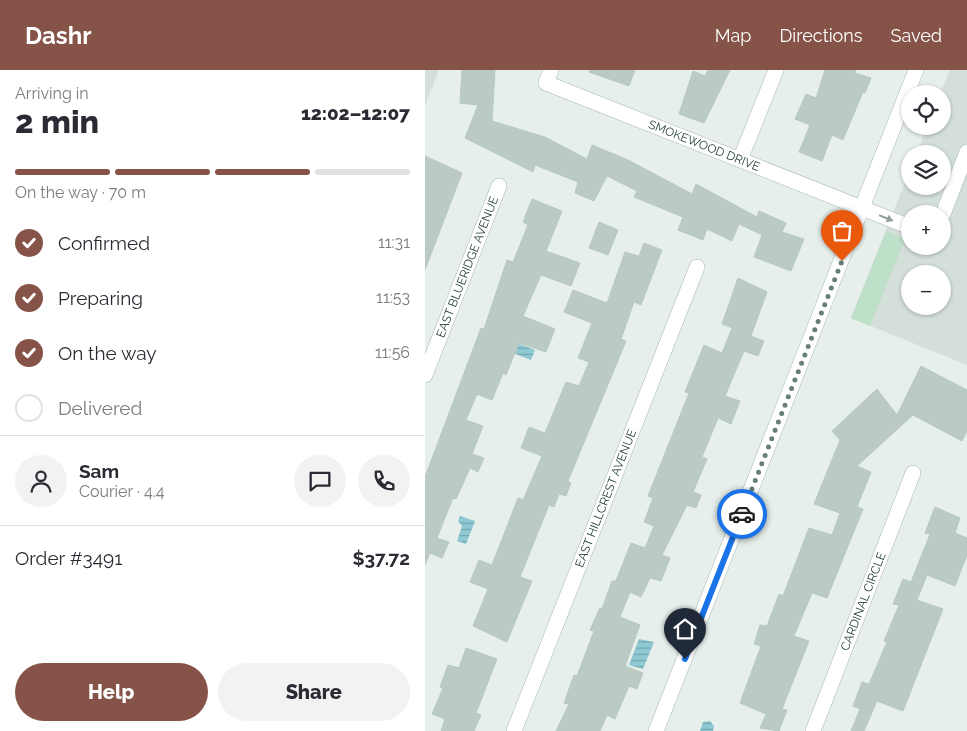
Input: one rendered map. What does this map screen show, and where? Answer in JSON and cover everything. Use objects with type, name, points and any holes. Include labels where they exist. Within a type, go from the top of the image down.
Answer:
[{"type":"street","points":[[740,160],[776,70]]},
{"type":"street","points":[[656,731],[916,70]]},
{"type":"street","name":"SMOKEWOOD DRIVE","points":[[548,77],[740,160],[901,223]]},
{"type":"street","points":[[946,205],[967,152]]},
{"type":"street","name":"EAST BLUERIDGE AVENUE","points":[[425,376],[499,186]]},
{"type":"street","name":"EAST HILLCREST AVENUE","points":[[514,731],[697,267]]},
{"type":"street","name":"CARDINAL CIRCLE","points":[[813,731],[913,473]]},
{"type":"shaded area","points":[[425,70],[439,70],[425,106]]},
{"type":"shaded area","points":[[950,70],[967,70],[967,365],[851,318],[901,193],[901,195],[951,195],[951,145],[920,145],[924,135],[951,135],[951,85],[944,85]]},
{"type":"green space","points":[[886,231],[901,237],[901,249],[870,326],[851,318]]},
{"type":"water","points":[[512,341],[535,350],[531,360],[508,351]]},
{"type":"water","points":[[460,516],[475,521],[466,544],[457,541],[462,526],[458,521]]},
{"type":"water","points":[[639,639],[654,642],[643,669],[629,665]]},
{"type":"water","points":[[710,721],[714,726],[713,731],[700,731],[703,722]]},
{"type":"building","points":[[462,70],[495,70],[492,121],[545,137],[587,159],[592,145],[628,160],[692,194],[696,184],[757,217],[759,211],[786,223],[782,232],[804,239],[791,271],[754,257],[762,235],[739,224],[732,241],[707,229],[703,240],[678,230],[683,217],[634,197],[637,191],[607,176],[594,201],[575,193],[578,182],[535,165],[533,172],[465,138],[478,105],[460,103]]},
{"type":"building","points":[[590,70],[635,70],[629,86],[589,72]]},
{"type":"building","points":[[708,70],[730,70],[704,123],[679,114],[693,71],[705,76]]},
{"type":"building","points":[[825,70],[856,70],[855,73],[871,78],[865,93],[863,92],[843,140],[832,135],[822,161],[799,152],[810,125],[795,119],[806,94],[816,98]]},
{"type":"building","points":[[425,156],[462,173],[425,270]]},
{"type":"building","points":[[532,199],[562,211],[546,251],[580,263],[571,286],[541,275],[523,316],[555,329],[546,352],[519,343],[506,375],[503,373],[492,400],[477,394],[466,420],[483,426],[472,454],[484,458],[478,472],[470,468],[456,499],[453,498],[437,538],[449,542],[442,558],[430,553],[425,565],[425,477],[481,328],[484,329],[507,260],[513,262],[528,225],[523,222]]},
{"type":"building","points":[[599,222],[618,230],[608,255],[589,248]]},
{"type":"building","points":[[644,243],[662,250],[641,305],[634,302],[621,339],[626,341],[568,481],[571,483],[566,496],[559,494],[554,507],[549,505],[520,577],[532,581],[507,642],[473,626],[488,589],[470,582],[479,560],[492,565],[518,498],[523,500],[542,456],[521,448],[529,427],[545,433],[566,382],[579,386],[589,362],[578,358],[592,323],[564,312],[573,290],[607,303],[625,252],[639,256]]},
{"type":"building","points":[[738,278],[767,292],[751,336],[764,341],[758,356],[744,351],[725,396],[740,401],[731,424],[718,418],[702,457],[707,459],[693,492],[701,495],[696,508],[687,505],[662,555],[670,558],[661,581],[650,578],[641,597],[630,592],[620,617],[640,625],[625,666],[643,673],[637,689],[629,686],[615,719],[607,715],[600,731],[556,731],[569,704],[564,703],[574,675],[577,676],[594,631],[590,630],[600,608],[602,609],[612,581],[616,581],[631,543],[645,548],[654,526],[644,522],[653,498],[648,496],[689,393],[685,392],[704,345],[722,353],[732,328],[722,324]]},
{"type":"building","points":[[921,366],[967,390],[967,431],[962,441],[913,415],[857,466],[871,472],[857,507],[863,509],[827,598],[812,593],[794,636],[809,641],[782,709],[787,710],[779,731],[760,728],[766,714],[740,703],[761,646],[754,644],[760,625],[767,626],[779,594],[783,596],[809,528],[832,535],[840,513],[814,504],[840,440],[832,431],[877,389],[897,415]]},
{"type":"building","points":[[935,507],[960,518],[955,533],[967,538],[967,555],[955,586],[927,575],[917,600],[943,609],[903,711],[877,701],[864,731],[851,731],[860,709],[853,706],[862,682],[869,684],[887,642],[884,641],[899,605],[893,604],[903,579],[911,582],[930,534],[925,533]]},
{"type":"building","points":[[466,648],[497,659],[476,713],[481,715],[474,731],[441,731],[445,719],[432,714],[443,688],[440,687],[448,665],[459,668]]},
{"type":"way so far","points":[[742,514],[842,261]]},
{"type":"route","points":[[685,659],[742,514]]}]
